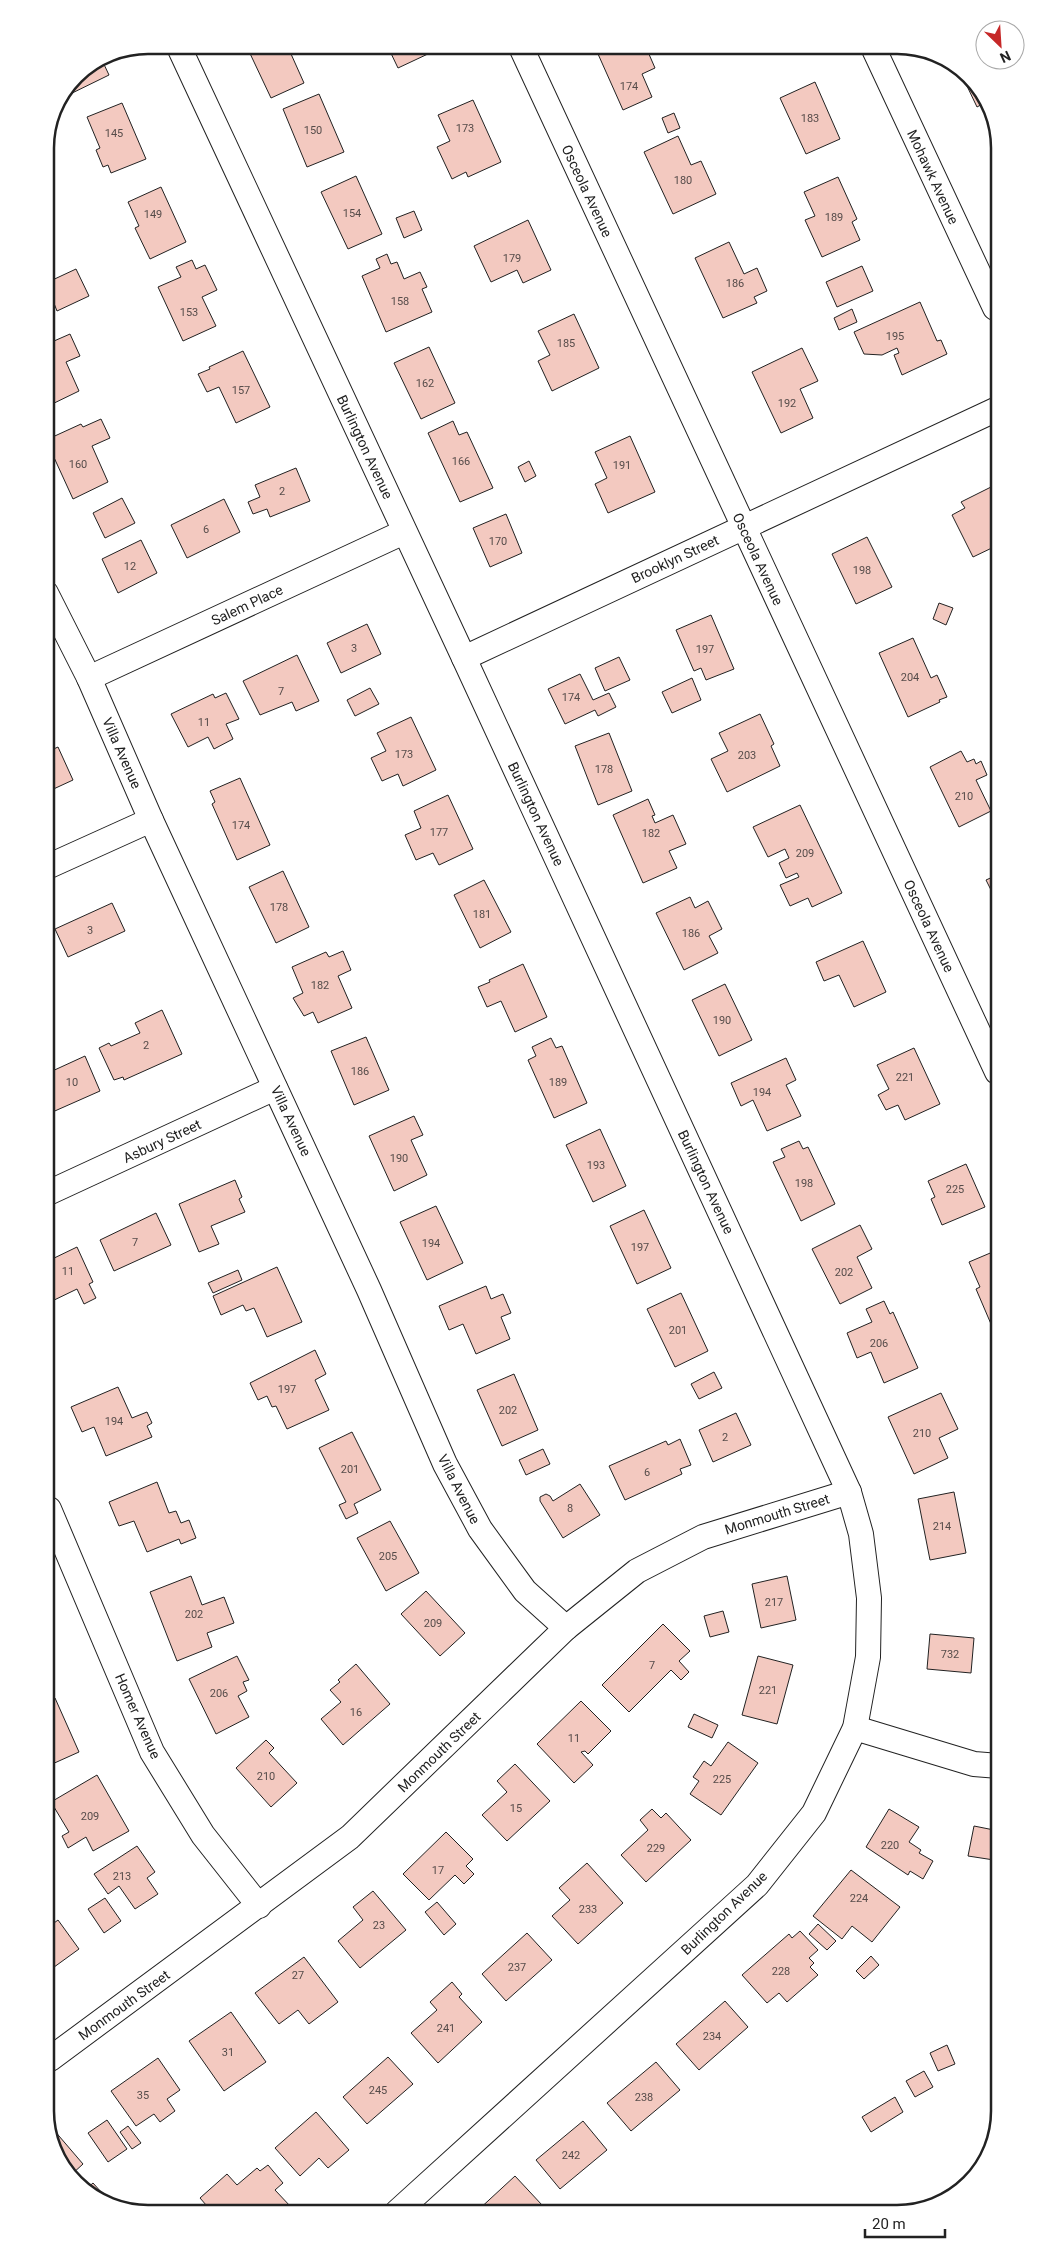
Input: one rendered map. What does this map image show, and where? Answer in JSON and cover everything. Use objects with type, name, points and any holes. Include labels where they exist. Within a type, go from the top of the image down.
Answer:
[{"type":"street","name":"Burlington Avenue","points":[[182,54],[464,658],[849,1492],[861,1534],[869,1598],[868,1657],[855,1728],[814,1813],[757,1885],[405,2205]]},
{"type":"street","name":"Osceola Avenue","points":[[524,54],[991,1059]]},
{"type":"street","name":"Mohawk Avenue","points":[[876,54],[991,299]]},
{"type":"street","name":"Brooklyn Street","points":[[464,658],[991,412]]},
{"type":"street","name":"Salem Place","points":[[89,678],[404,532]]},
{"type":"street","name":"Villa Avenue","points":[[54,609],[89,678],[151,820],[369,1290],[445,1464],[480,1529],[526,1591],[566,1628]]},
{"type":"street","points":[[54,864],[151,820]]},
{"type":"street","name":"Asbury Street","points":[[54,1190],[275,1088]]},
{"type":"street","name":"Monmouth Street","points":[[54,2056],[350,1837],[566,1628],[637,1571],[702,1536],[849,1492]]},
{"type":"street","name":"Homer Avenue","points":[[54,1521],[152,1752],[203,1834],[259,1906]]},
{"type":"street","points":[[855,1728],[974,1764],[991,1765]]},
{"type":"building","points":[[250,54],[291,54],[304,83],[271,98]]},
{"type":"building","points":[[391,54],[428,54],[398,68]]},
{"type":"building","points":[[598,54],[649,54],[655,68],[642,74],[652,97],[623,110]]},
{"type":"building","points":[[104,64],[109,75],[71,94],[86,77]]},
{"type":"building","points":[[815,82],[840,139],[806,154],[780,98]]},
{"type":"building","points":[[966,84],[981,105],[977,107]]},
{"type":"building","points":[[319,94],[344,152],[307,167],[283,109]]},
{"type":"building","points":[[473,100],[501,162],[468,177],[466,172],[452,179],[437,147],[450,141],[438,115]]},
{"type":"building","points":[[122,103],[146,159],[111,173],[108,165],[103,167],[96,150],[100,148],[87,117]]},
{"type":"building","points":[[674,113],[680,128],[668,133],[662,118]]},
{"type":"building","points":[[678,136],[691,165],[701,161],[716,194],[673,214],[644,152]]},
{"type":"building","points":[[356,176],[382,234],[348,249],[321,192]]},
{"type":"building","points":[[838,177],[857,219],[852,222],[860,240],[822,257],[805,220],[815,216],[804,192]]},
{"type":"building","points":[[161,187],[186,242],[150,259],[135,228],[139,226],[128,202]]},
{"type":"building","points":[[414,211],[422,230],[404,238],[396,218]]},
{"type":"building","points":[[528,220],[551,270],[523,283],[517,270],[491,282],[474,246]]},
{"type":"building","points":[[729,242],[744,274],[757,268],[767,291],[754,297],[757,303],[723,318],[695,258]]},
{"type":"building","points":[[387,254],[391,264],[397,262],[404,279],[420,272],[427,287],[422,289],[432,312],[386,332],[362,276],[380,268],[376,259]]},
{"type":"building","points":[[192,260],[196,269],[205,265],[217,290],[202,297],[216,326],[183,341],[158,287],[181,277],[176,267]]},
{"type":"building","points":[[862,266],[873,291],[837,307],[826,282]]},
{"type":"building","points":[[76,269],[89,296],[57,311],[54,303],[54,279]]},
{"type":"building","points":[[920,302],[937,341],[941,340],[947,354],[902,375],[894,355],[899,353],[897,348],[882,355],[864,354],[854,332]]},
{"type":"building","points":[[852,309],[857,322],[839,330],[834,318]]},
{"type":"building","points":[[574,314],[599,368],[552,391],[538,361],[550,355],[538,331]]},
{"type":"building","points":[[70,334],[80,356],[66,362],[79,391],[54,403],[54,341]]},
{"type":"building","points":[[429,347],[455,403],[421,419],[394,363]]},
{"type":"building","points":[[802,348],[818,381],[800,389],[813,418],[781,433],[752,372]]},
{"type":"building","points":[[243,351],[270,407],[236,423],[219,387],[207,392],[198,374]]},
{"type":"building","points":[[101,419],[110,438],[92,446],[108,482],[73,499],[54,457],[54,436],[81,424],[83,427]]},
{"type":"building","points":[[453,421],[459,435],[467,432],[493,488],[460,502],[428,433]]},
{"type":"building","points":[[630,436],[655,492],[608,513],[595,484],[607,478],[595,452]]},
{"type":"building","points":[[529,461],[536,476],[525,482],[518,467]]},
{"type":"building","points":[[296,468],[310,501],[270,517],[267,509],[253,514],[248,502],[260,497],[255,485]]},
{"type":"building","points":[[991,487],[991,548],[973,557],[952,515],[965,508],[961,502]]},
{"type":"building","points":[[122,498],[135,523],[105,538],[93,513]]},
{"type":"building","points":[[224,499],[240,532],[187,558],[171,525]]},
{"type":"building","points":[[506,514],[522,553],[490,567],[473,528]]},
{"type":"building","points":[[867,537],[892,587],[856,604],[832,554]]},
{"type":"building","points":[[141,540],[157,573],[118,593],[102,559]]},
{"type":"building","points":[[939,603],[953,608],[946,625],[933,619]]},
{"type":"building","points":[[711,615],[734,669],[706,680],[701,668],[694,671],[676,630]]},
{"type":"building","points":[[367,624],[381,654],[341,673],[327,643]]},
{"type":"building","points":[[913,638],[931,678],[937,675],[947,697],[908,717],[879,653]]},
{"type":"building","points":[[297,655],[319,701],[296,711],[292,702],[260,715],[243,681]]},
{"type":"building","points":[[619,657],[630,680],[605,691],[595,668]]},
{"type":"building","points":[[580,674],[593,700],[609,693],[616,707],[598,716],[595,710],[565,724],[548,689]]},
{"type":"building","points":[[692,678],[701,700],[672,713],[662,692]]},
{"type":"building","points":[[370,688],[379,704],[355,716],[347,700]]},
{"type":"building","points":[[226,693],[239,719],[226,724],[233,739],[214,749],[208,737],[188,747],[171,714],[213,694],[215,698]]},
{"type":"building","points":[[760,714],[774,744],[771,746],[780,766],[727,792],[711,759],[728,751],[719,733]]},
{"type":"building","points":[[411,717],[436,770],[403,786],[398,774],[382,781],[371,758],[386,751],[377,733]]},
{"type":"building","points":[[609,733],[632,791],[598,805],[575,746]]},
{"type":"building","points":[[58,747],[73,780],[54,789],[54,749]]},
{"type":"building","points":[[961,751],[967,762],[974,759],[976,764],[981,761],[987,775],[976,780],[991,811],[959,827],[930,767]]},
{"type":"building","points":[[240,778],[270,845],[237,860],[212,804],[215,802],[210,791]]},
{"type":"building","points":[[448,795],[473,849],[439,865],[433,853],[416,860],[405,835],[421,828],[414,811]]},
{"type":"building","points":[[648,799],[655,815],[652,816],[655,823],[673,815],[686,844],[669,851],[677,868],[643,883],[613,815]]},
{"type":"building","points":[[800,805],[842,893],[812,907],[808,898],[790,906],[780,885],[799,877],[797,873],[786,878],[779,863],[789,858],[785,849],[768,857],[753,827]]},
{"type":"building","points":[[283,871],[309,927],[276,943],[249,887]]},
{"type":"building","points":[[991,878],[991,890],[986,880]]},
{"type":"building","points":[[484,880],[511,932],[480,948],[454,895]]},
{"type":"building","points":[[690,897],[695,908],[708,901],[722,929],[709,936],[718,953],[684,970],[656,913]]},
{"type":"building","points":[[112,903],[125,931],[68,957],[55,929]]},
{"type":"building","points":[[863,941],[886,992],[854,1007],[839,975],[824,981],[816,962]]},
{"type":"building","points":[[343,951],[351,970],[338,976],[352,1008],[318,1023],[313,1012],[304,1016],[293,998],[303,993],[292,967],[326,952],[329,957]]},
{"type":"building","points":[[523,964],[547,1017],[515,1032],[501,1001],[487,1007],[478,987]]},
{"type":"building","points":[[725,984],[752,1040],[719,1056],[692,1000]]},
{"type":"building","points":[[162,1010],[182,1054],[124,1080],[123,1077],[114,1080],[99,1048],[109,1043],[111,1046],[140,1033],[135,1023]]},
{"type":"building","points":[[366,1037],[389,1090],[354,1105],[331,1051]]},
{"type":"building","points":[[551,1038],[556,1048],[562,1046],[587,1103],[554,1118],[528,1060],[536,1056],[532,1047]]},
{"type":"building","points":[[914,1048],[940,1104],[905,1120],[898,1105],[886,1110],[878,1095],[889,1089],[877,1065]]},
{"type":"building","points":[[85,1056],[100,1091],[54,1111],[54,1070]]},
{"type":"building","points":[[786,1058],[796,1080],[786,1085],[801,1116],[767,1131],[753,1100],[741,1106],[731,1083]]},
{"type":"building","points":[[414,1116],[423,1135],[411,1140],[427,1175],[394,1191],[369,1136]]},
{"type":"building","points":[[600,1129],[626,1186],[593,1202],[566,1145]]},
{"type":"building","points":[[799,1141],[803,1149],[808,1147],[835,1204],[801,1221],[773,1162],[785,1157],[781,1149]]},
{"type":"building","points":[[966,1164],[985,1207],[942,1225],[931,1199],[935,1197],[928,1181]]},
{"type":"building","points":[[235,1180],[242,1197],[239,1199],[245,1212],[211,1226],[219,1244],[199,1252],[179,1204]]},
{"type":"building","points":[[436,1206],[463,1263],[427,1280],[400,1222]]},
{"type":"building","points":[[644,1210],[671,1268],[637,1284],[610,1226]]},
{"type":"building","points":[[156,1213],[171,1245],[114,1271],[100,1240]]},
{"type":"building","points":[[860,1225],[872,1249],[857,1257],[872,1288],[840,1304],[812,1249]]},
{"type":"building","points":[[77,1247],[93,1282],[89,1284],[96,1298],[84,1304],[77,1289],[54,1300],[54,1258]]},
{"type":"building","points":[[991,1253],[991,1324],[976,1289],[980,1287],[969,1262]]},
{"type":"building","points":[[277,1267],[302,1322],[267,1337],[254,1308],[246,1311],[243,1305],[221,1315],[213,1296]]},
{"type":"building","points":[[238,1270],[242,1280],[213,1293],[208,1283]]},
{"type":"building","points":[[486,1286],[491,1299],[503,1294],[511,1313],[501,1317],[510,1339],[476,1354],[463,1324],[449,1330],[439,1306]]},
{"type":"building","points":[[681,1293],[708,1351],[675,1367],[647,1309]]},
{"type":"building","points":[[884,1301],[890,1314],[893,1312],[918,1368],[884,1383],[871,1352],[857,1358],[847,1333],[872,1322],[866,1309]]},
{"type":"building","points":[[315,1350],[326,1374],[315,1380],[329,1410],[287,1429],[276,1406],[272,1407],[267,1396],[258,1400],[250,1383]]},
{"type":"building","points":[[714,1372],[722,1388],[699,1399],[691,1384]]},
{"type":"building","points":[[514,1374],[538,1430],[502,1446],[477,1390]]},
{"type":"building","points":[[118,1387],[132,1418],[147,1412],[152,1423],[147,1426],[152,1437],[106,1456],[94,1427],[82,1432],[71,1407]]},
{"type":"building","points":[[941,1393],[958,1429],[939,1438],[948,1458],[914,1474],[888,1417]]},
{"type":"building","points":[[736,1413],[751,1445],[713,1462],[699,1430]]},
{"type":"building","points":[[352,1432],[381,1490],[354,1504],[358,1513],[346,1519],[339,1505],[346,1502],[319,1448]]},
{"type":"building","points":[[680,1439],[691,1465],[680,1469],[682,1474],[625,1500],[609,1466],[666,1441],[668,1445]]},
{"type":"building","points":[[543,1449],[550,1464],[526,1475],[519,1460]]},
{"type":"building","points":[[157,1482],[169,1513],[176,1511],[181,1523],[189,1520],[196,1538],[181,1544],[179,1539],[147,1552],[134,1521],[119,1526],[109,1502]]},
{"type":"building","points":[[580,1484],[600,1515],[563,1538],[540,1501],[540,1497],[546,1494],[553,1501]]},
{"type":"building","points":[[954,1492],[966,1553],[930,1560],[918,1499]]},
{"type":"building","points":[[390,1521],[419,1573],[386,1591],[357,1538]]},
{"type":"building","points":[[191,1576],[202,1605],[224,1597],[234,1623],[207,1633],[212,1647],[177,1661],[150,1592]]},
{"type":"building","points":[[787,1576],[796,1620],[761,1628],[752,1584]]},
{"type":"building","points":[[426,1591],[465,1633],[440,1656],[401,1614]]},
{"type":"building","points":[[723,1611],[729,1632],[710,1637],[704,1616]]},
{"type":"building","points":[[663,1624],[690,1651],[679,1661],[689,1672],[681,1680],[671,1670],[629,1712],[602,1685]]},
{"type":"building","points":[[930,1634],[974,1638],[971,1673],[927,1669]]},
{"type":"building","points":[[237,1656],[249,1680],[243,1682],[247,1691],[238,1696],[249,1717],[216,1734],[189,1679]]},
{"type":"building","points":[[758,1656],[793,1665],[777,1724],[742,1715]]},
{"type":"building","points":[[356,1664],[390,1704],[343,1745],[321,1719],[341,1702],[330,1690]]},
{"type":"building","points":[[54,1698],[79,1752],[54,1763]]},
{"type":"building","points":[[581,1701],[611,1731],[588,1754],[585,1751],[581,1752],[593,1765],[574,1783],[537,1744]]},
{"type":"building","points":[[694,1714],[718,1725],[712,1738],[688,1727]]},
{"type":"building","points":[[266,1740],[274,1748],[269,1753],[297,1783],[271,1807],[236,1768]]},
{"type":"building","points":[[728,1742],[758,1763],[721,1815],[690,1794],[699,1781],[693,1777],[704,1761],[711,1766]]},
{"type":"building","points":[[515,1764],[550,1801],[507,1841],[482,1815],[507,1792],[497,1781]]},
{"type":"building","points":[[97,1775],[129,1831],[93,1851],[86,1837],[68,1848],[62,1836],[69,1832],[54,1807],[54,1800]]},
{"type":"building","points":[[652,1809],[661,1818],[666,1813],[691,1840],[646,1882],[621,1855],[648,1830],[640,1820]]},
{"type":"building","points":[[889,1809],[919,1827],[909,1842],[921,1850],[919,1853],[933,1861],[923,1879],[910,1871],[908,1875],[866,1847]]},
{"type":"building","points":[[974,1826],[991,1829],[991,1860],[968,1856]]},
{"type":"building","points":[[446,1832],[473,1859],[466,1866],[474,1874],[464,1884],[455,1875],[429,1900],[403,1874]]},
{"type":"building","points":[[137,1846],[155,1872],[147,1878],[158,1894],[135,1909],[119,1886],[108,1894],[94,1874]]},
{"type":"building","points":[[587,1863],[623,1903],[578,1944],[552,1916],[570,1900],[559,1888]]},
{"type":"building","points":[[851,1870],[900,1907],[872,1942],[852,1926],[842,1939],[813,1916]]},
{"type":"building","points":[[373,1891],[406,1930],[360,1968],[338,1941],[363,1920],[353,1907]]},
{"type":"building","points":[[105,1898],[121,1921],[104,1933],[88,1909]]},
{"type":"building","points":[[437,1902],[456,1924],[444,1935],[425,1912]]},
{"type":"building","points":[[58,1920],[79,1949],[54,1967],[54,1923]]},
{"type":"building","points":[[818,1924],[836,1941],[827,1950],[809,1934]]},
{"type":"building","points":[[800,1931],[818,1950],[809,1958],[814,1963],[810,1967],[818,1975],[787,2002],[779,1993],[767,2003],[742,1975],[789,1934],[792,1938]]},
{"type":"building","points":[[527,1933],[552,1960],[506,2001],[482,1974]]},
{"type":"building","points":[[871,1956],[879,1965],[864,1979],[856,1971]]},
{"type":"building","points":[[304,1957],[338,2002],[309,2024],[298,2010],[279,2024],[255,1993]]},
{"type":"building","points":[[452,1982],[462,1994],[459,1997],[482,2022],[438,2063],[411,2033],[437,2010],[430,2002]]},
{"type":"building","points":[[725,2001],[748,2027],[699,2070],[676,2044]]},
{"type":"building","points":[[231,2012],[266,2062],[224,2091],[189,2041]]},
{"type":"building","points":[[947,2045],[955,2064],[938,2071],[930,2053]]},
{"type":"building","points":[[388,2057],[413,2084],[367,2124],[343,2097]]},
{"type":"building","points":[[158,2058],[180,2090],[167,2099],[175,2111],[160,2122],[154,2114],[136,2126],[111,2091]]},
{"type":"building","points":[[656,2062],[680,2090],[631,2131],[607,2103]]},
{"type":"building","points":[[924,2071],[933,2087],[915,2097],[906,2081]]},
{"type":"building","points":[[895,2097],[903,2112],[871,2132],[862,2117]]},
{"type":"building","points":[[316,2112],[349,2150],[328,2168],[319,2158],[300,2176],[275,2148]]},
{"type":"building","points":[[107,2120],[127,2149],[108,2162],[88,2133]]},
{"type":"building","points":[[583,2121],[607,2150],[560,2189],[536,2160]]},
{"type":"building","points":[[128,2126],[141,2143],[132,2149],[120,2132]]},
{"type":"building","points":[[57,2133],[83,2164],[75,2171],[73,2169],[63,2153]]},
{"type":"building","points":[[268,2165],[283,2183],[275,2190],[289,2205],[206,2205],[200,2198],[227,2174],[237,2185],[257,2168],[260,2171]]},
{"type":"building","points":[[515,2176],[542,2205],[484,2205]]},
{"type":"building","points":[[93,2183],[103,2194],[101,2193],[90,2186]]}]
